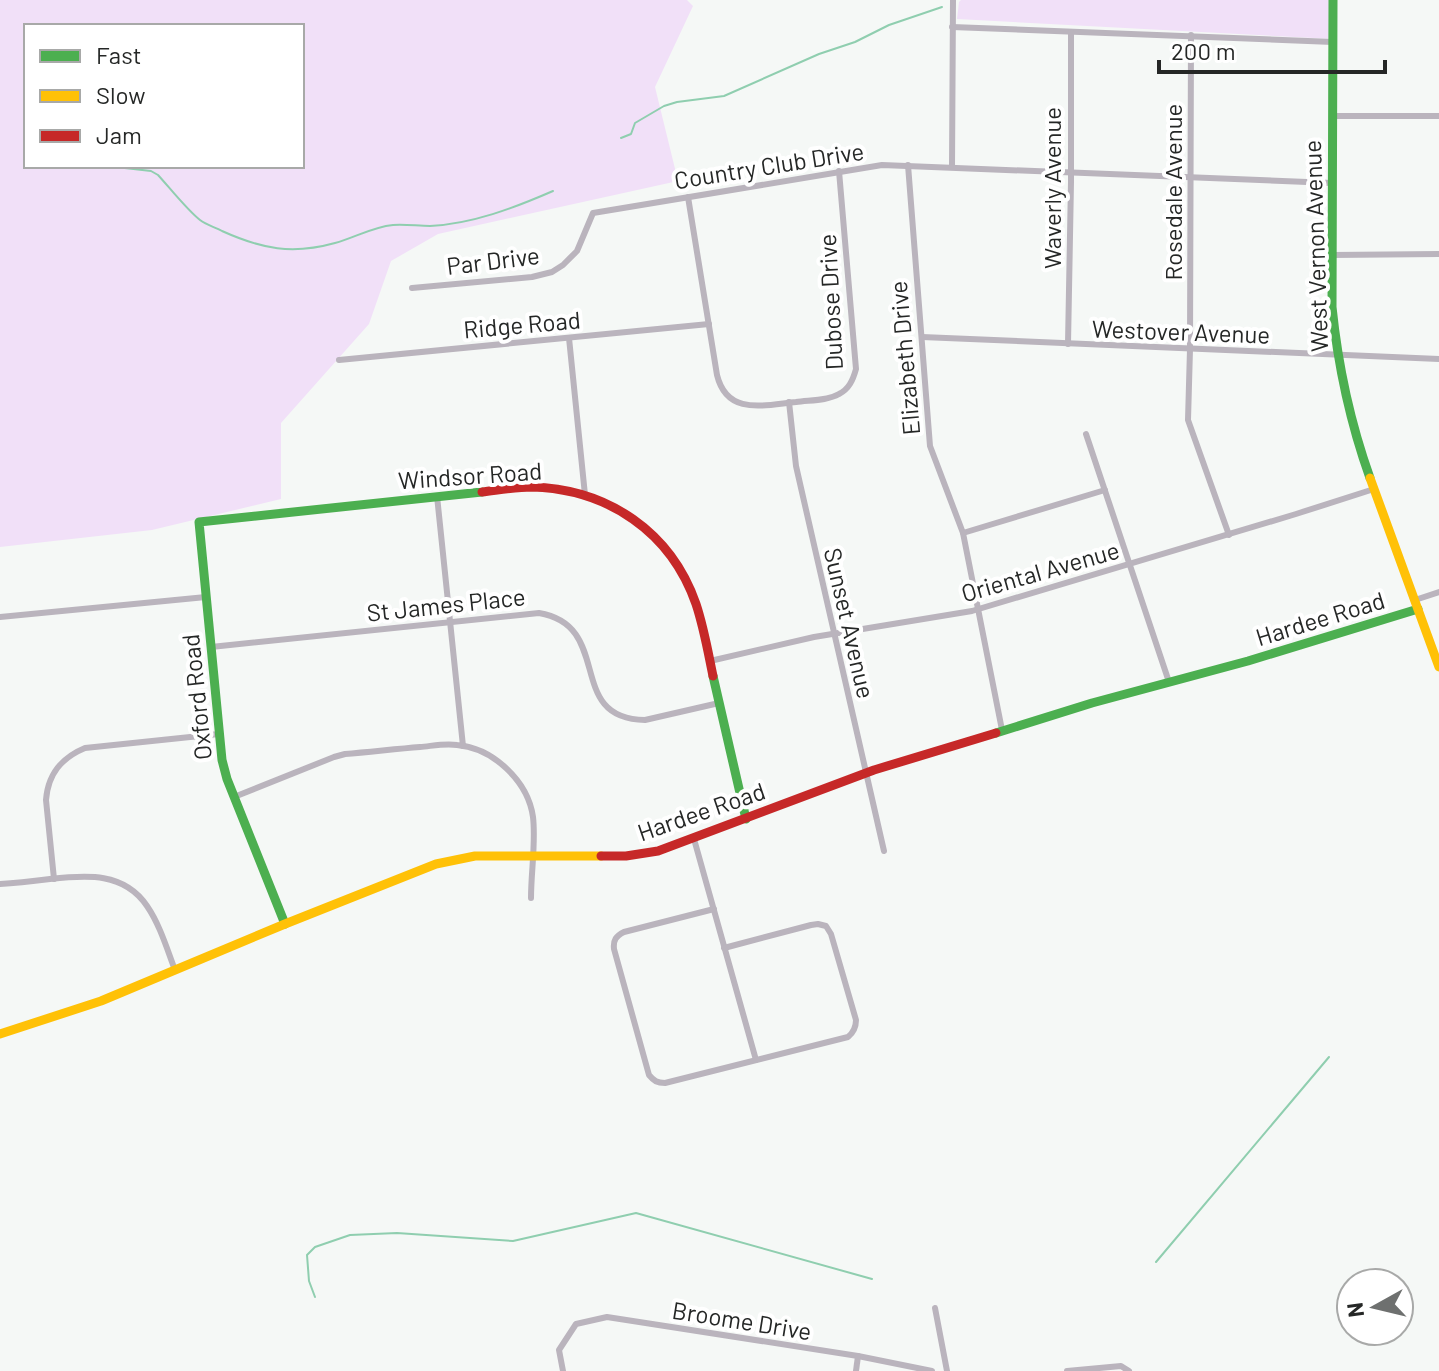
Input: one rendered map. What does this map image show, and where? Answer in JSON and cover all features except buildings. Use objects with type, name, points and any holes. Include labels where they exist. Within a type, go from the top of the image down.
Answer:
[{"type":"street","points":[[952,167],[953,0]]},
{"type":"street","name":"West Vernon Avenue","points":[[1333,0],[1332,307],[1337,354],[1353,426],[1439,667]]},
{"type":"street","points":[[952,27],[1333,42]]},
{"type":"street","name":"Waverly Avenue","points":[[1068,344],[1071,32]]},
{"type":"street","name":"Rosedale Avenue","points":[[1191,35],[1188,420],[1229,535]]},
{"type":"street","points":[[1332,116],[1439,116]]},
{"type":"street","name":"Country Club Drive","points":[[593,213],[882,165],[1332,183]]},
{"type":"street","name":"Elizabeth Drive","points":[[908,165],[930,446],[963,533],[1002,730]]},
{"type":"street","name":"Dubose Drive","points":[[688,197],[720,385],[730,398],[753,406],[836,396],[847,388],[854,376],[856,356],[839,171]]},
{"type":"street","name":"Par Drive","points":[[412,288],[532,277],[552,272],[577,251],[593,213]]},
{"type":"street","points":[[1332,255],[1439,254]]},
{"type":"street","name":"Ridge Road","points":[[339,360],[709,324]]},
{"type":"street","name":"Westover Avenue","points":[[922,337],[1439,359]]},
{"type":"street","points":[[569,338],[585,495]]},
{"type":"street","name":"Sunset Avenue","points":[[789,402],[796,466],[884,851]]},
{"type":"street","points":[[1086,434],[1169,682]]},
{"type":"street","name":"Windsor Road","points":[[202,552],[199,522],[528,487],[585,495],[627,515],[660,543],[675,562],[696,603],[746,819]]},
{"type":"street","name":"Oriental Avenue","points":[[710,661],[834,633],[979,609],[1374,489]]},
{"type":"street","points":[[963,533],[1105,490]]},
{"type":"street","points":[[437,496],[463,746]]},
{"type":"street","name":"Oxford Road","points":[[202,552],[225,772],[285,924]]},
{"type":"street","name":"Hardee Road","points":[[0,1034],[90,1005],[436,864],[475,856],[642,854],[658,851],[866,772],[1248,661],[1416,605],[1439,592]]},
{"type":"street","points":[[0,617],[206,597]]},
{"type":"street","name":"St James Place","points":[[211,647],[539,613],[558,618],[579,637],[598,696],[611,710],[627,718],[645,720],[719,703]]},
{"type":"street","points":[[54,879],[46,800],[52,775],[66,758],[85,748],[219,734]]},
{"type":"street","points":[[234,797],[345,754],[453,744],[463,746],[486,754],[511,772],[530,803],[533,819],[531,898]]},
{"type":"street","points":[[694,839],[756,1060]]},
{"type":"street","points":[[0,884],[87,876],[114,880],[142,899],[175,970]]},
{"type":"street","points":[[714,909],[624,932],[613,941],[649,1075],[658,1083],[848,1037],[856,1027],[831,934],[826,926],[811,925],[724,948]]},
{"type":"street","points":[[935,1308],[947,1371]]},
{"type":"street","name":"Broome Drive","points":[[563,1371],[559,1350],[576,1324],[607,1317],[858,1356],[932,1371]]},
{"type":"street","points":[[856,1371],[858,1356]]},
{"type":"street","points":[[1067,1371],[1121,1366],[1129,1371]]},
{"type":"shaded area","points":[[0,0],[687,0],[693,6],[655,87],[678,181],[438,234],[391,261],[369,324],[281,423],[281,499],[152,530],[0,547]]},
{"type":"shaded area","points":[[961,0],[1333,0],[1333,39],[957,19]]},
{"type":"waterway","points":[[621,138],[631,134],[635,123],[664,106],[724,96],[889,25],[942,7]]},
{"type":"waterway","points":[[125,168],[151,171],[158,175],[205,223],[250,242],[291,249],[319,247],[385,226],[430,226],[477,219],[553,191]]},
{"type":"waterway","points":[[1156,1262],[1329,1057]]},
{"type":"waterway","points":[[315,1297],[309,1281],[307,1255],[315,1247],[350,1235],[397,1233],[513,1241],[636,1213],[872,1279]]},
{"type":"traffic: fast","points":[[1333,0],[1332,307],[1346,394],[1370,478]]},
{"type":"traffic: fast","points":[[285,924],[222,760],[199,522],[482,492]]},
{"type":"traffic: fast","points":[[996,733],[1418,609]]},
{"type":"traffic: fast","points":[[713,676],[746,819]]},
{"type":"traffic: slow","points":[[1370,478],[1439,667]]},
{"type":"traffic: slow","points":[[0,1034],[101,1001],[436,864],[475,856],[601,856]]},
{"type":"traffic: jam","points":[[482,492],[526,487],[560,490],[586,496],[633,519],[671,556],[685,578],[699,613],[713,676]]},
{"type":"traffic: jam","points":[[601,856],[658,851],[874,770],[996,733]]}]
